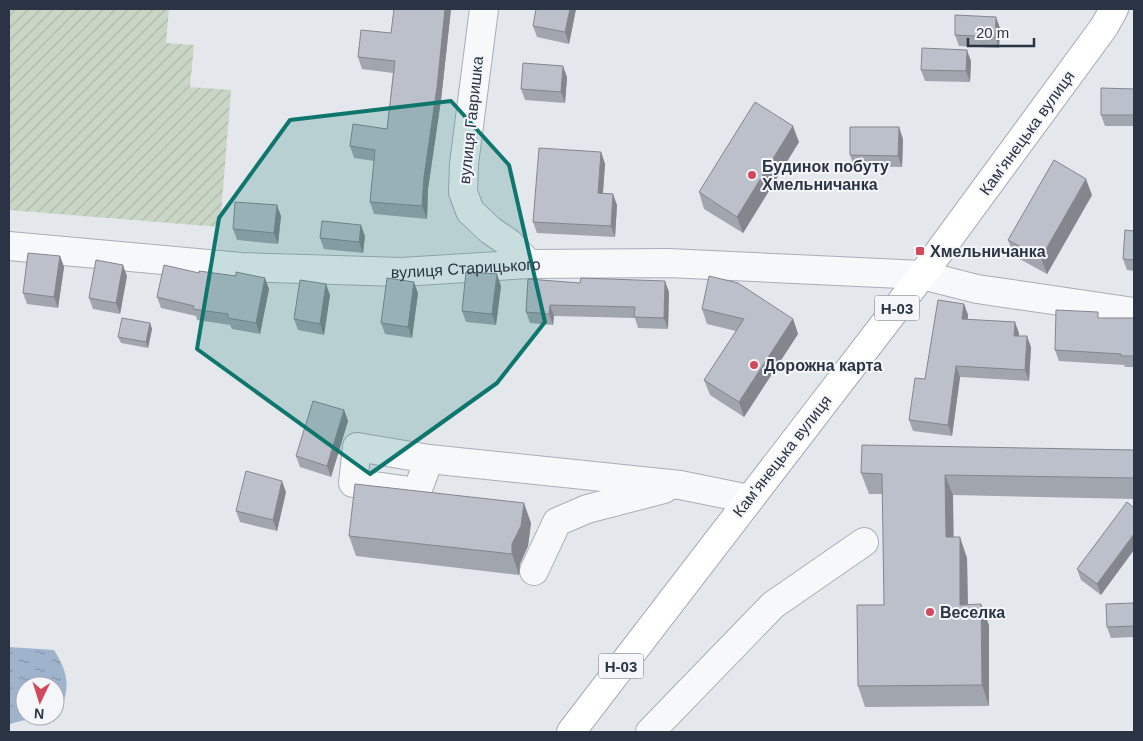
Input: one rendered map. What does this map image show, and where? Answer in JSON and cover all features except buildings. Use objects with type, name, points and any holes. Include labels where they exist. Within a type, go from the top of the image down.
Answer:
[{"type":"main road","name":"Камʼянецька вулиця","points":[[571,732],[922,276],[1104,27],[1114,9]]},
{"type":"street","name":"вулиця Гавришка","points":[[484,9],[464,164],[463,192],[470,211],[490,230],[509,243],[529,264]]},
{"type":"street","name":"вулиця Старицького","points":[[9,246],[241,267],[382,272],[529,264],[668,263],[922,276],[977,288],[1134,312]]},
{"type":"street","points":[[429,458],[417,492],[353,483],[358,447],[429,458],[680,484],[749,499]]},
{"type":"street","points":[[534,571],[557,522],[587,509],[680,484]]},
{"type":"street","points":[[650,732],[773,604],[864,542]]},
{"type":"highlighted area","points":[[451,101],[509,165],[545,322],[497,383],[370,474],[197,349],[219,218],[290,120]]},
{"type":"green space","points":[[9,9],[169,9],[166,43],[194,45],[190,87],[231,90],[220,227],[9,210]]},
{"type":"water","points":[[9,647],[54,650],[65,672],[67,685],[65,696],[65,676],[15,676],[15,722],[9,724]]},
{"type":"place","name":"Будинок побуту Хмельничанка","points":[[752,175]]},
{"type":"place","name":"Хмельничанка","points":[[920,251]]},
{"type":"place","name":"Дорожна карта","points":[[754,365]]},
{"type":"place","name":"Веселка","points":[[930,612]]}]
